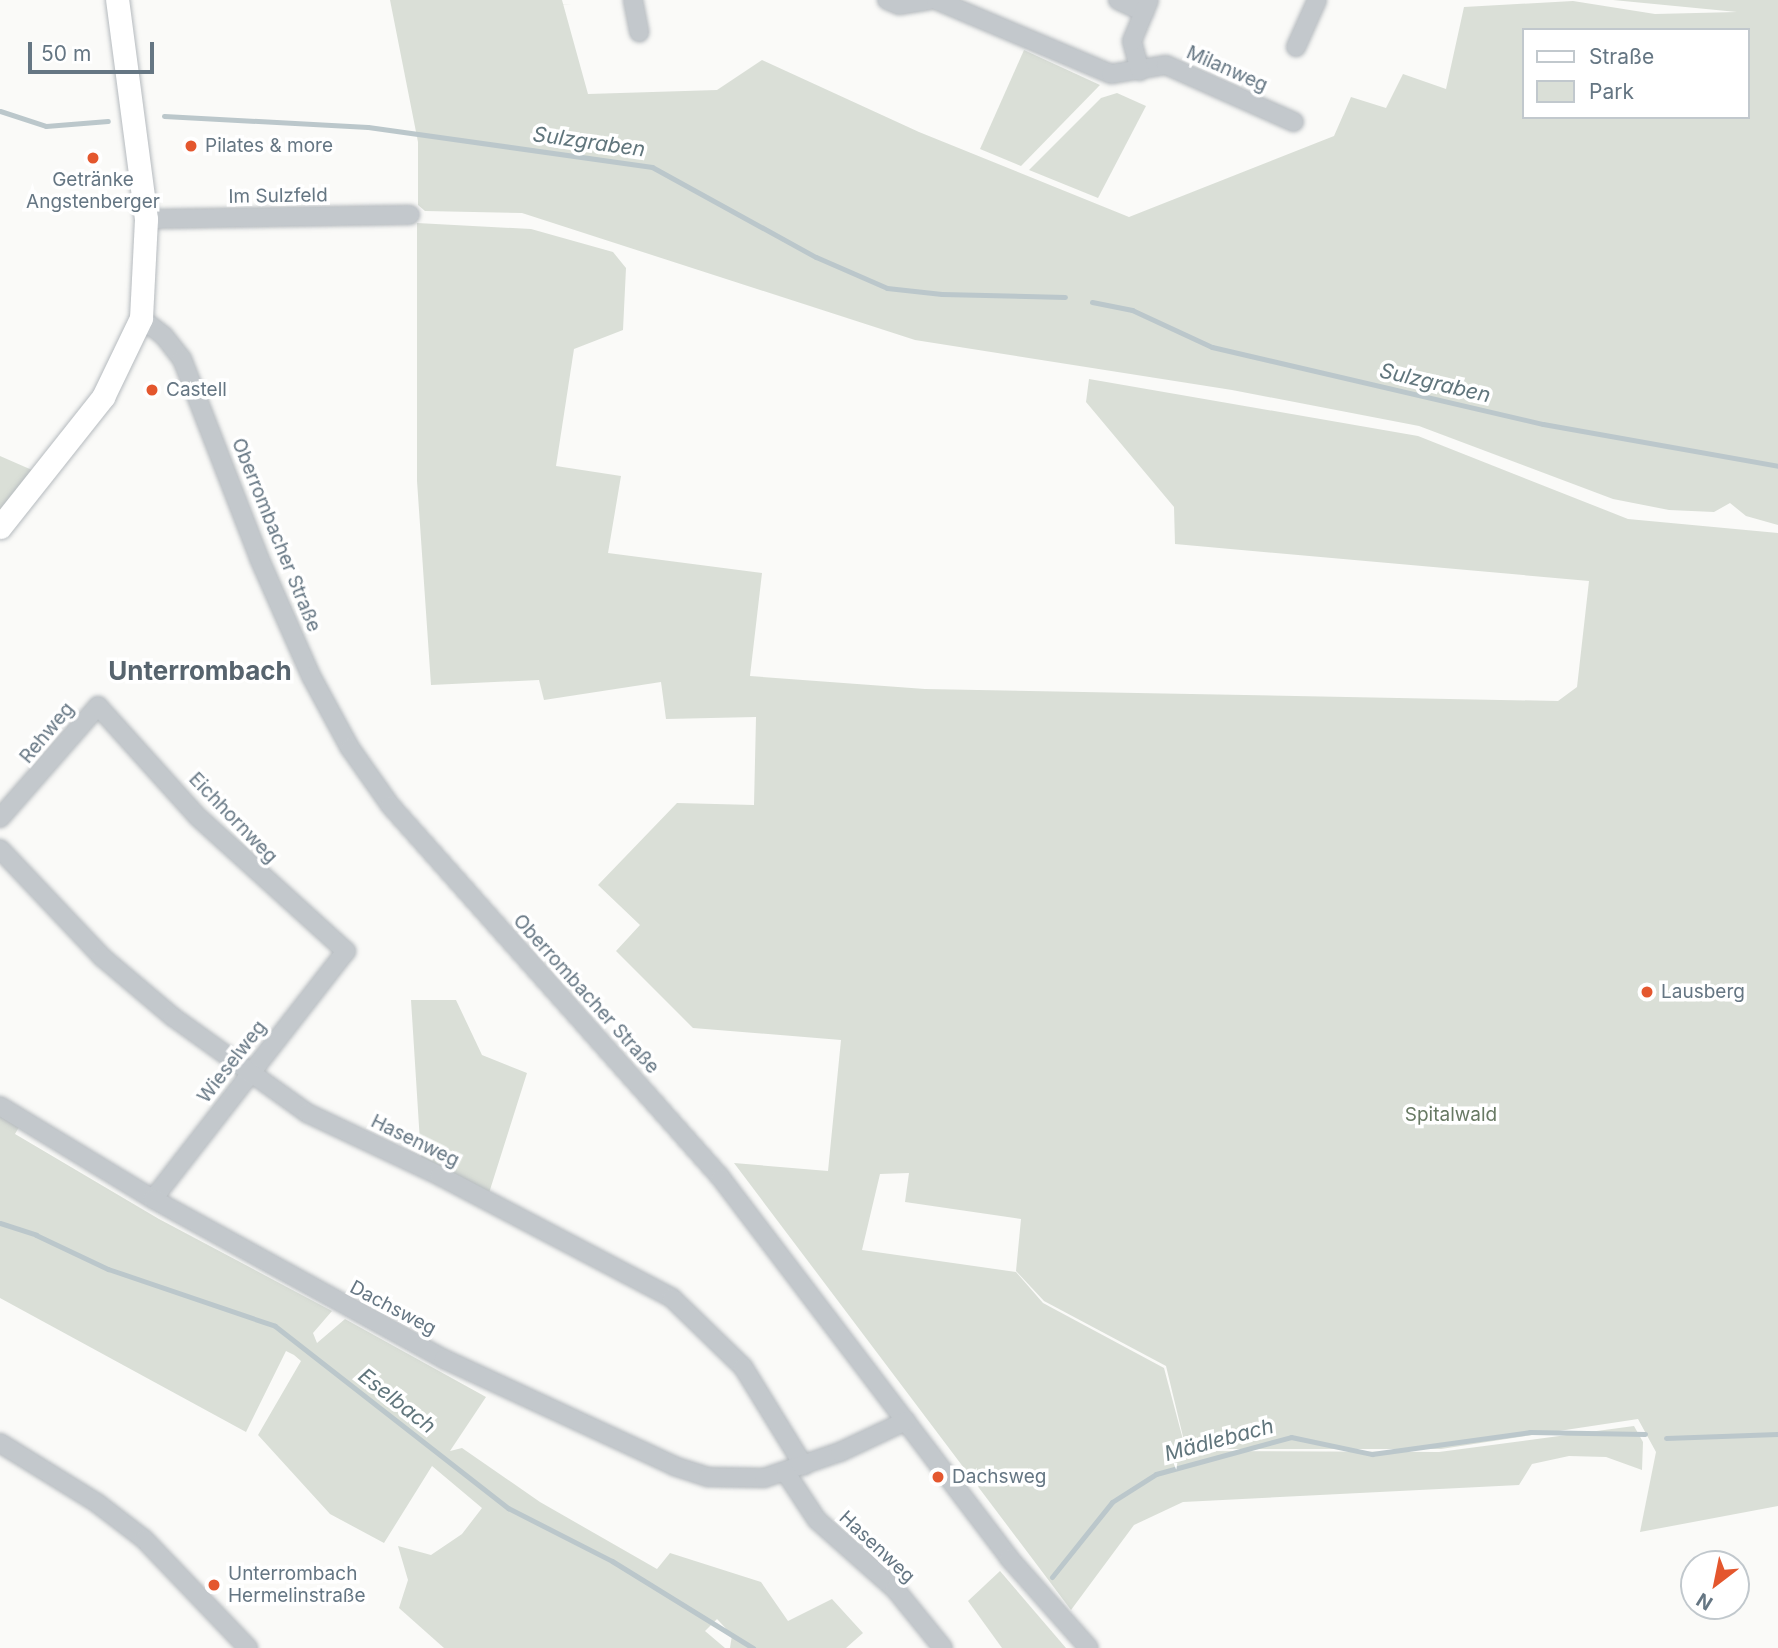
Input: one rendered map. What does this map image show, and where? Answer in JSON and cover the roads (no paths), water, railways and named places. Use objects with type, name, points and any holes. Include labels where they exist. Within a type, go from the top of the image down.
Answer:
[{"type":"main road","points":[[0,527],[103,397],[141,318],[146,219],[117,0]]},
{"type":"street","points":[[633,0],[639,32]]},
{"type":"street","points":[[887,0],[899,5],[929,0]]},
{"type":"street","name":"Milanweg","points":[[936,0],[1111,74],[1166,65],[1294,122]]},
{"type":"street","points":[[1118,0],[1146,6],[1132,41],[1140,71]]},
{"type":"street","points":[[1296,47],[1317,0]]},
{"type":"street","name":"Im Sulzfeld","points":[[146,219],[410,215]]},
{"type":"street","name":"Oberrombacher Straße","points":[[141,318],[164,336],[187,368],[259,558],[311,676],[374,782],[404,825],[721,1178],[1009,1558],[1089,1648]]},
{"type":"street","name":"Rehweg","points":[[0,818],[97,706]]},
{"type":"street","name":"Eichhornweg","points":[[97,706],[198,817],[346,951]]},
{"type":"street","name":"Hasenweg","points":[[0,849],[102,957],[250,1074],[307,1113],[440,1176],[672,1298],[743,1367],[804,1466]]},
{"type":"street","name":"Wieselweg","points":[[153,1199],[346,951]]},
{"type":"street","name":"Dachsweg","points":[[0,1106],[153,1199],[444,1359],[674,1466],[708,1477],[737,1479],[786,1473],[906,1421]]},
{"type":"street","points":[[0,1443],[97,1503],[144,1539],[248,1648]]},
{"type":"street","name":"Hasenweg","points":[[786,1473],[817,1520],[895,1589],[943,1648]]},
{"type":"waterway","name":"Sulzgraben","points":[[0,111],[46,126],[108,121]]},
{"type":"waterway","name":"Sulzgraben","points":[[164,116],[368,127],[652,167],[816,257],[887,288],[942,294],[1065,297]]},
{"type":"waterway","name":"Sulzgraben","points":[[1092,302],[1132,310],[1212,347],[1543,424],[1778,466]]},
{"type":"waterway","name":"Eselbach","points":[[0,1223],[36,1235],[108,1269],[275,1326],[508,1508],[612,1561],[753,1648]]},
{"type":"waterway","name":"Mädlebach","points":[[1052,1577],[1112,1502],[1156,1474],[1291,1437],[1372,1454],[1530,1432],[1645,1434]]},
{"type":"waterway","name":"Mädlebach","points":[[1666,1438],[1778,1434]]},
{"type":"place","name":"Pilates & more","points":[[191,146]]},
{"type":"place","name":"Getränke Angstenberger","points":[[93,158]]},
{"type":"place","name":"Castell","points":[[152,390]]},
{"type":"place","name":"Lausberg","points":[[1647,992]]},
{"type":"place","name":"Dachsweg","points":[[938,1477]]},
{"type":"place","name":"Unterrombach Hermelinstraße","points":[[214,1585]]},
{"type":"district","name":"Unterrombach","points":[[200,671]]},
{"type":"park label","name":"Spitalwald","points":[[1451,1115]]}]
